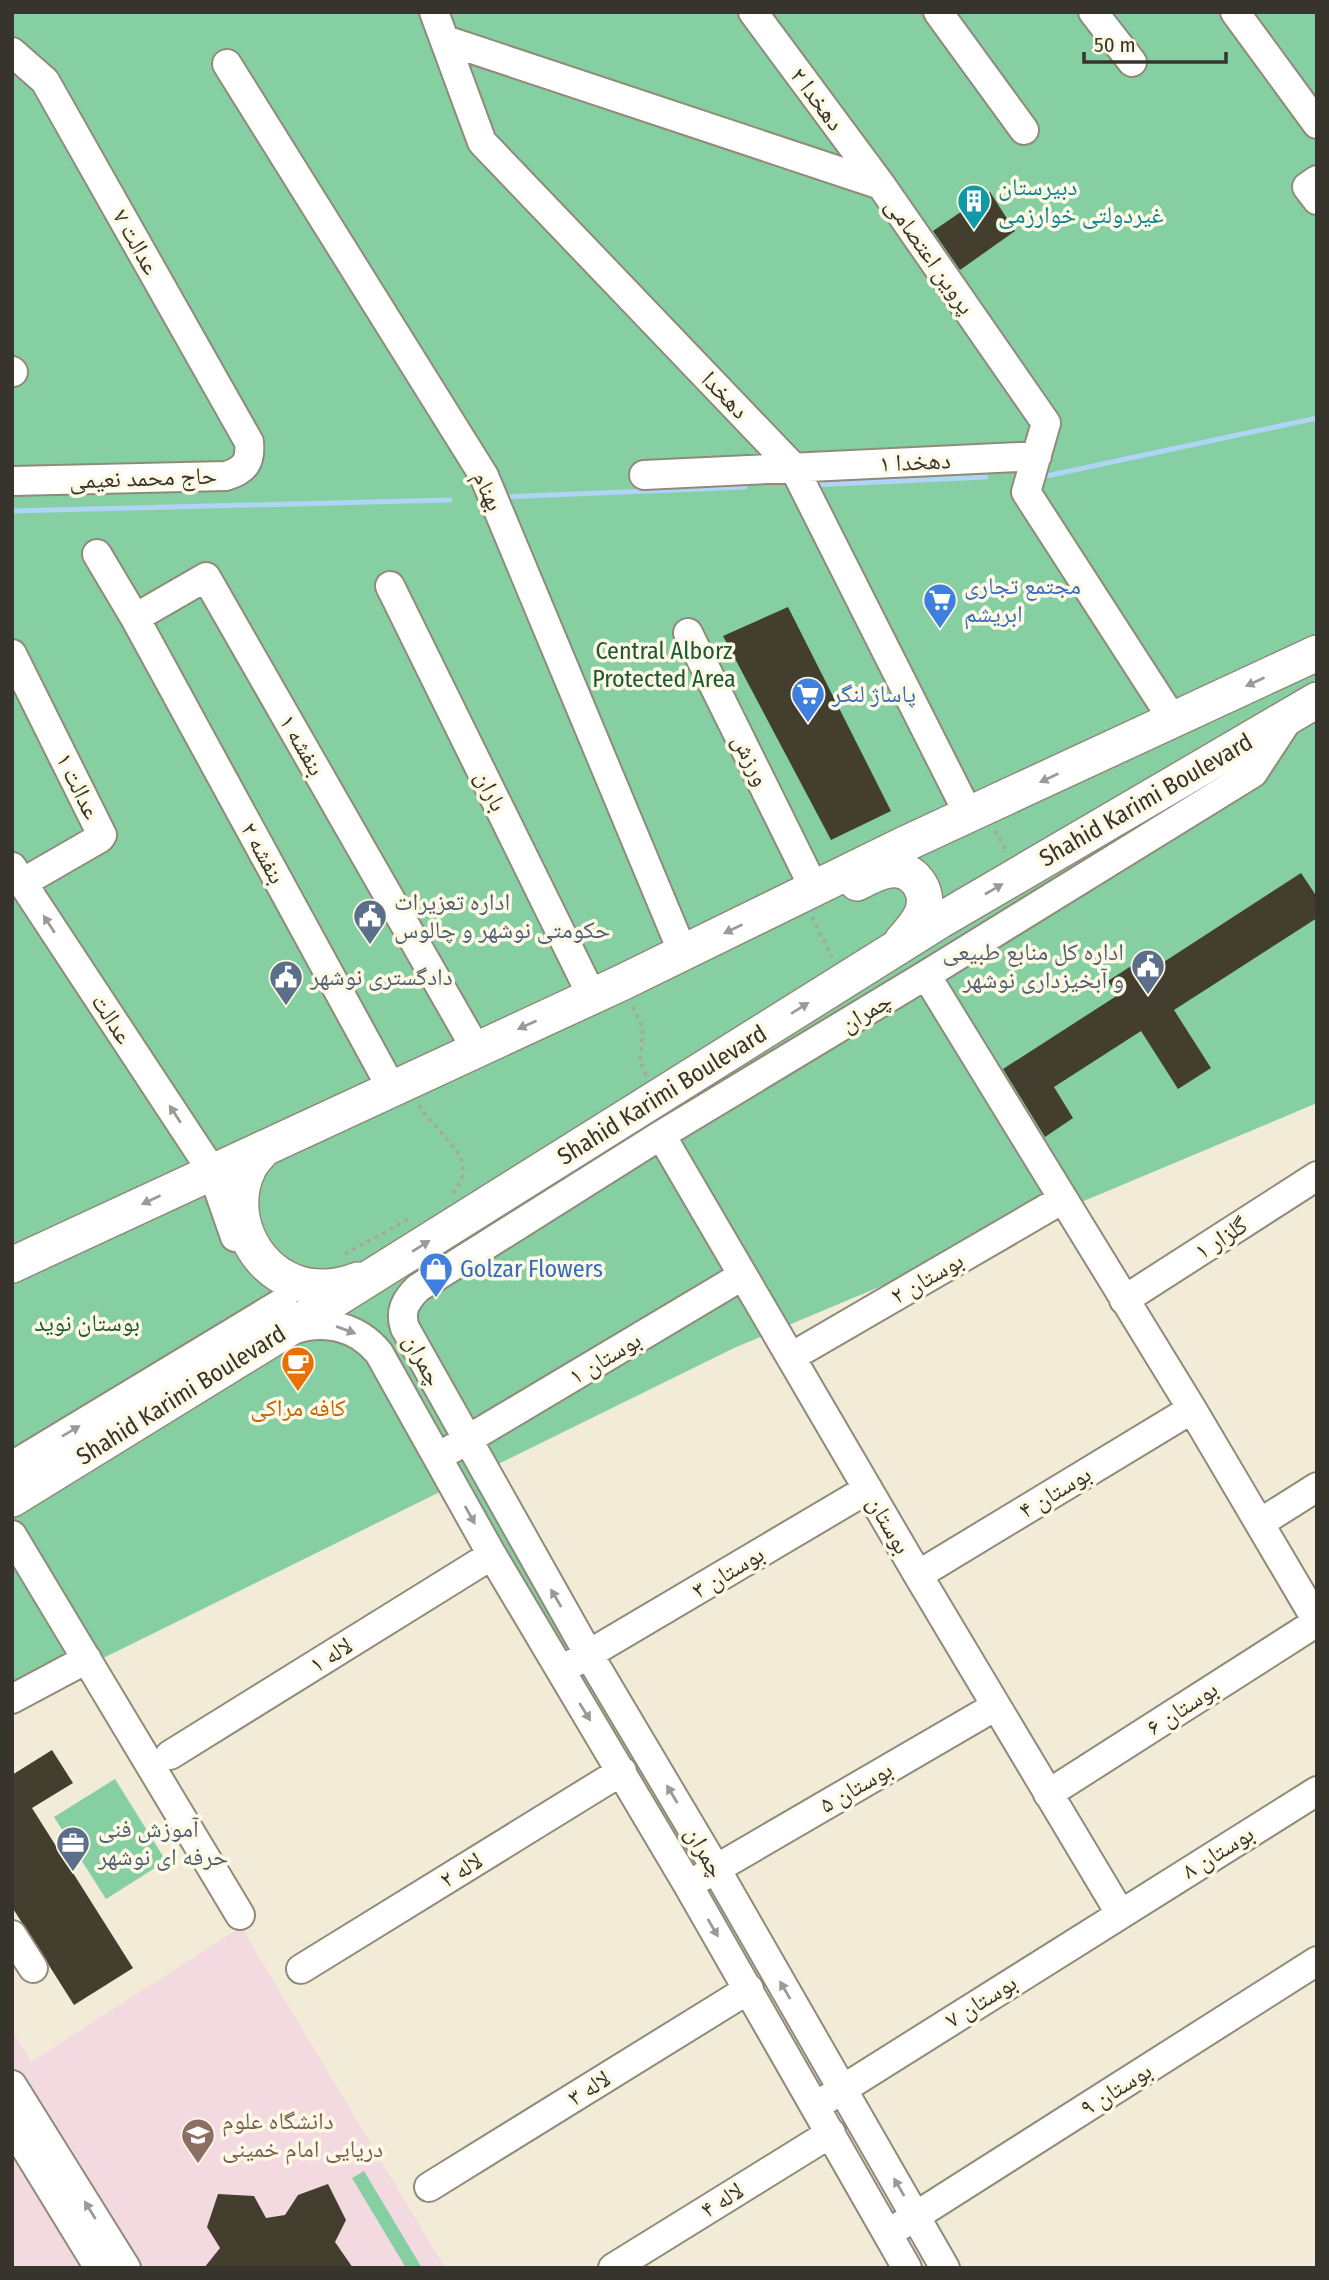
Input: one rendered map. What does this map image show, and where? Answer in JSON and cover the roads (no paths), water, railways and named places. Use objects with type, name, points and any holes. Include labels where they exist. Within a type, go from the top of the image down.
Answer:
[{"type":"main road","name":"Shahid Karimi Boulevard","points":[[12,1265],[606,990],[814,888],[1317,653]]},
{"type":"main road","name":"Shahid Karimi Boulevard","points":[[12,1499],[285,1321],[375,1274],[895,949],[1306,712]]},
{"type":"main road","points":[[767,912],[807,906],[873,875],[897,869],[915,876],[923,889],[926,904],[919,922],[895,949]]},
{"type":"main road","points":[[264,1148],[248,1170],[241,1196],[242,1223],[253,1248],[271,1269],[294,1282],[321,1288],[348,1284],[375,1274]]},
{"type":"street","name":"دهخدا","points":[[433,12],[482,142],[794,468],[969,815]]},
{"type":"street","name":"دهخدا ۲","points":[[753,12],[881,185]]},
{"type":"street","points":[[938,12],[1024,130]]},
{"type":"street","points":[[1093,12],[1132,62]]},
{"type":"street","points":[[1236,12],[1317,124]]},
{"type":"street","name":"پروین اعتصامی","points":[[445,40],[881,185],[1046,423],[1026,492],[1173,720]]},
{"type":"street","name":"۷ عدالت","points":[[12,51],[46,81],[249,442]]},
{"type":"street","name":"بهنام","points":[[227,64],[484,476],[683,953]]},
{"type":"street","points":[[1317,180],[1307,187],[1317,200]]},
{"type":"street","name":"حاج محمد نعیمی","points":[[12,481],[226,476],[247,465],[249,442]]},
{"type":"street","name":"دهخدا ۱","points":[[644,475],[1037,456]]},
{"type":"street","points":[[97,554],[135,618]]},
{"type":"street","name":"بنفشه ۱","points":[[135,618],[206,577],[476,1049]]},
{"type":"street","name":"باران","points":[[390,586],[606,990]]},
{"type":"street","name":"بنفشه ۲","points":[[135,618],[399,1086]]},
{"type":"street","name":"ورزش","points":[[688,633],[814,888]]},
{"type":"street","name":"عدالت ۱","points":[[12,654],[102,835],[17,875]]},
{"type":"street","name":"چمران","points":[[946,2268],[589,1654],[405,1328],[402,1314],[406,1301],[418,1288],[661,1135],[1253,773],[1306,712]]},
{"type":"street","name":"عدالت","points":[[17,875],[212,1171],[238,1243],[285,1321]]},
{"type":"street","points":[[926,975],[1192,1409],[1317,1622]]},
{"type":"street","name":"بوستان","points":[[661,1135],[918,1575],[1120,1913]]},
{"type":"street","name":"گلزار ۱","points":[[1124,1300],[1317,1176]]},
{"type":"street","name":"بوستان ۲","points":[[791,1357],[1063,1199]]},
{"type":"street","name":"بوستان ۱","points":[[438,1458],[742,1276]]},
{"type":"street","name":"چمران","points":[[12,1466],[285,1321],[340,1326],[367,1340],[379,1353],[492,1555],[749,1989],[907,2268]]},
{"type":"street","name":"بوستان ۴","points":[[918,1575],[1192,1409]]},
{"type":"street","points":[[1260,1523],[1317,1486]]},
{"type":"street","name":"بوستان ۳","points":[[560,1672],[868,1489]]},
{"type":"street","points":[[12,1535],[240,1915]]},
{"type":"street","name":"لاله ۱","points":[[170,1755],[492,1555]]},
{"type":"street","name":"بوستان ۶","points":[[1048,1794],[1317,1622]]},
{"type":"street","points":[[12,1699],[87,1659]]},
{"type":"street","name":"بوستان ۵","points":[[688,1885],[996,1706]]},
{"type":"street","name":"لاله ۲","points":[[301,1969],[621,1771]]},
{"type":"street","name":"بوستان ۸","points":[[1120,1913],[1317,1791]]},
{"type":"street","name":"بوستان ۷","points":[[816,2107],[1120,1913]]},
{"type":"street","points":[[12,1934],[33,1968]]},
{"type":"street","name":"بوستان ۹","points":[[888,2234],[1317,1962]]},
{"type":"street","name":"لاله ۳","points":[[429,2187],[749,1989]]},
{"type":"street","points":[[12,2085],[127,2268]]},
{"type":"street","points":[[12,2126],[99,2268]]},
{"type":"street","name":"لاله ۴","points":[[613,2268],[831,2133]]},
{"type":"waterway","points":[[1039,476],[1317,418]]},
{"type":"waterway","points":[[812,485],[986,477]]},
{"type":"waterway","points":[[502,497],[745,487]]},
{"type":"waterway","points":[[12,511],[450,500]]},
{"type":"place","name":"دبیرستان غیردولتی خوارزمی","points":[[974,231]]},
{"type":"place","name":"مجتمع تجاری ابریشم","points":[[940,630]]},
{"type":"place","name":"پاساژ لنگر","points":[[808,724]]},
{"type":"place","name":"اداره تعزیرات حکومتی نوشهر و چالوس","points":[[370,946]]},
{"type":"place","name":"اداره كل منابع طبيعی و آبخيزداری نوشهر","points":[[1148,996]]},
{"type":"place","name":"دادگستری نوشهر","points":[[286,1007]]},
{"type":"place","name":"Golzar Flowers","points":[[436,1299]]},
{"type":"place","name":"کافه مراکی","points":[[298,1393]]},
{"type":"place","name":"آموزش فنی حرفه ای نوشهر","points":[[73,1873]]},
{"type":"place","name":"دانشگاه علوم دریایی امام خمینی","points":[[198,2165]]},
{"type":"park label","name":"Central Alborz Protected Area","points":[[664,665]]},
{"type":"park label","name":"بوستان نوید","points":[[87,1323]]}]
